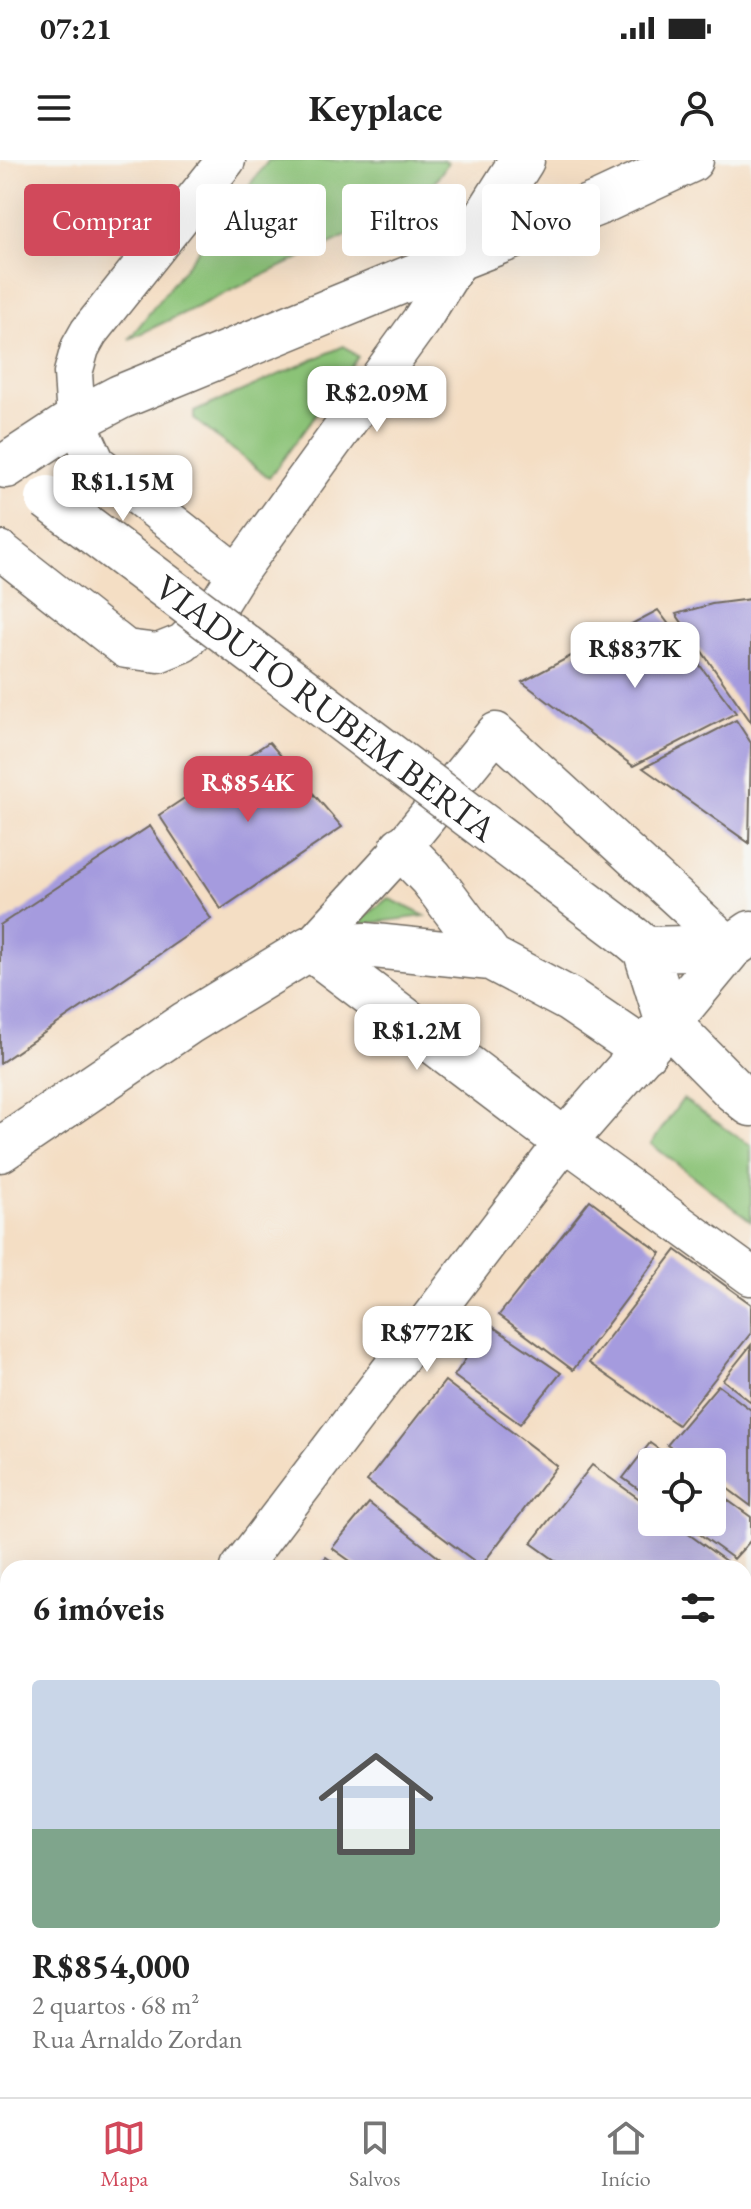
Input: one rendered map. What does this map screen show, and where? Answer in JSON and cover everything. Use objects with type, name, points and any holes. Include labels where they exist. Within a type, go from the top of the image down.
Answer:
[{"type":"main road","points":[[461,257],[522,160]]},
{"type":"main road","points":[[1,464],[120,397],[601,202],[691,160]]},
{"type":"main road","name":"VIADUTO RUBEM BERTA","points":[[1,464],[638,943]]},
{"type":"main road","points":[[402,848],[431,878],[491,958]]},
{"type":"main road","points":[[657,1037],[638,943],[744,947]]},
{"type":"main road","points":[[0,1150],[187,1023],[310,948],[365,945],[491,958],[570,1000],[657,1037],[751,1104]]},
{"type":"main road","points":[[310,948],[565,1141],[657,1037],[744,947]]},
{"type":"street","points":[[226,160],[89,332],[80,348],[73,373],[76,420],[96,463],[237,574]]},
{"type":"street","points":[[0,550],[126,649],[158,653],[183,643],[212,614],[237,574],[422,319],[461,257]]},
{"type":"street","points":[[310,948],[402,848],[496,732],[744,947]]},
{"type":"street","points":[[246,1560],[565,1141],[751,1276]]},
{"type":"green space","points":[[269,160],[444,160],[448,163],[433,184],[342,184],[342,238],[326,246],[326,184],[250,184]]},
{"type":"green space","points":[[196,253],[196,256],[304,256],[129,339]]},
{"type":"green space","points":[[344,346],[358,357],[269,478],[194,419],[194,412]]},
{"type":"green space","points":[[388,898],[425,916],[355,925]]},
{"type":"green space","points":[[683,1099],[751,1146],[751,1221],[651,1144]]},
{"type":"building","points":[[751,599],[751,722],[676,614],[712,604]]},
{"type":"building","points":[[658,610],[736,713],[633,766],[522,682]]},
{"type":"building","points":[[736,720],[751,743],[749,843],[643,768]]},
{"type":"building","points":[[269,742],[342,827],[221,909],[159,815]]},
{"type":"building","points":[[150,826],[211,919],[0,1063],[0,925]]},
{"type":"building","points":[[590,1200],[661,1253],[573,1370],[499,1315]]},
{"type":"building","points":[[676,1250],[751,1304],[751,1333],[678,1425],[589,1363]]},
{"type":"building","points":[[489,1324],[561,1373],[520,1424],[454,1376]]},
{"type":"building","points":[[751,1345],[751,1402],[723,1380]]},
{"type":"building","points":[[445,1381],[557,1466],[486,1560],[473,1560],[367,1481]]},
{"type":"building","points":[[718,1385],[751,1410],[751,1506],[726,1487],[726,1448],[671,1448],[667,1445]]},
{"type":"building","points":[[638,1459],[638,1489],[623,1478]]},
{"type":"building","points":[[592,1465],[638,1498],[638,1536],[691,1536],[724,1560],[555,1560],[531,1543]]},
{"type":"building","points":[[726,1499],[751,1517],[751,1540],[734,1559],[702,1536],[726,1536]]},
{"type":"building","points":[[369,1503],[442,1560],[349,1560],[332,1548]]}]
